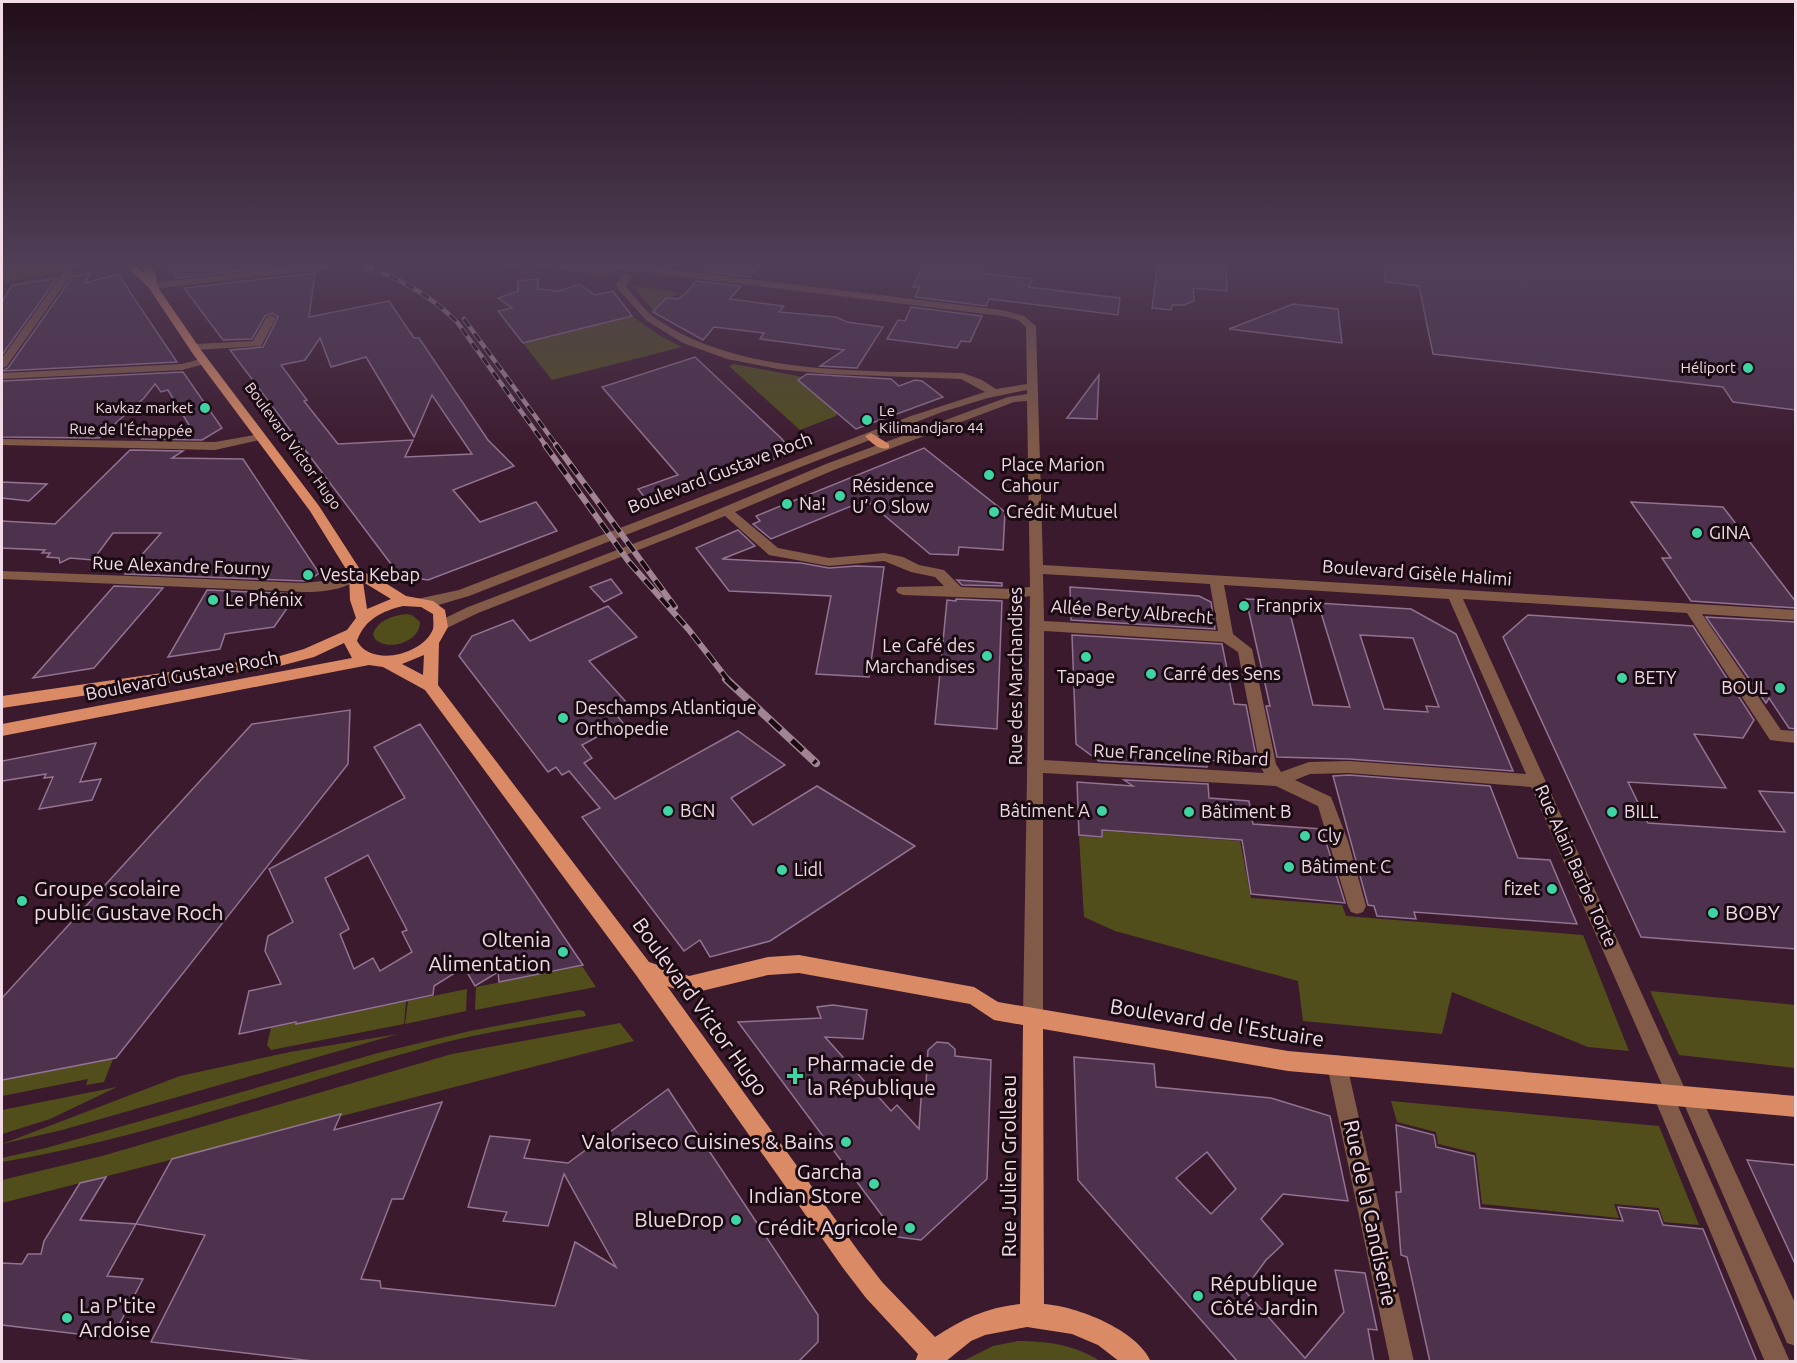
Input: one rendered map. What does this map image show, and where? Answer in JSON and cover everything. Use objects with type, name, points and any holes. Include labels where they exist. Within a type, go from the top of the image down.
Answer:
[{"type":"main road","name":"Boulevard Victor Hugo","points":[[181,327],[315,509],[356,574],[357,600],[363,619]]},
{"type":"main road","points":[[871,436],[885,446]]},
{"type":"main road","points":[[356,574],[374,582],[403,601]]},
{"type":"main road","points":[[403,601],[422,602],[430,604],[440,613],[442,625],[432,641],[411,655],[385,662],[369,660],[360,657],[351,647],[351,634],[363,619],[385,606],[403,601]]},
{"type":"main road","name":"Boulevard Gustave Roch","points":[[2,702],[280,661],[309,653],[351,634]]},
{"type":"main road","points":[[429,686],[432,641]]},
{"type":"main road","name":"Boulevard Gustave Roch","points":[[2,730],[369,660]]},
{"type":"main road","name":"Boulevard Victor Hugo","points":[[385,662],[429,686],[643,969],[851,1260],[930,1357]]},
{"type":"main road","name":"Boulevard de l'Estuaire","points":[[643,969],[689,985],[768,966],[812,965],[974,996],[994,1011],[1249,1055],[1796,1107]]},
{"type":"main road","name":"Rue Julien Grolleau","points":[[1032,1314],[1033,1017]]},
{"type":"main road","points":[[930,1357],[958,1335],[984,1322],[1012,1315],[1032,1314],[1069,1320],[1096,1330],[1139,1362]]},
{"type":"street","points":[[2,365],[29,327]]},
{"type":"street","points":[[195,347],[256,344],[266,327]]},
{"type":"street","points":[[663,327],[689,342],[726,355],[801,370],[963,376],[978,382],[992,392]]},
{"type":"street","name":"Rue des Marchandises","points":[[1030,327],[1037,626],[1033,1017]]},
{"type":"street","points":[[2,376],[182,367],[204,361]]},
{"type":"street","name":"Boulevard Gustave Roch","points":[[422,602],[464,593],[871,436],[992,392],[1033,391]]},
{"type":"street","name":"Boulevard Gustave Roch","points":[[442,625],[473,609],[726,511],[885,446],[1033,391]]},
{"type":"street","name":"Rue de l'Échappée","points":[[2,442],[197,447],[240,442],[260,436]]},
{"type":"street","points":[[726,511],[774,552],[829,562],[884,557],[898,560],[916,569],[939,573],[957,591]]},
{"type":"street","points":[[916,569],[903,590],[1012,594],[1036,591]]},
{"type":"street","name":"Boulevard Gisèle Halimi","points":[[1036,569],[1796,615]]},
{"type":"street","name":"Rue Alexandre Fourny","points":[[2,575],[326,588],[340,584],[356,574]]},
{"type":"street","points":[[1216,580],[1226,638],[1245,649],[1268,766],[1278,780],[1325,802],[1339,841],[1357,906]]},
{"type":"street","name":"Rue Alain Barbe Torte","points":[[1453,593],[1677,1096],[1796,1334]]},
{"type":"street","points":[[1691,608],[1776,736],[1796,737]]},
{"type":"street","name":"Allée Berty Albrecht","points":[[1037,626],[1226,638]]},
{"type":"street","name":"Rue Franceline Ribard","points":[[1035,766],[1278,780],[1309,768],[1349,767],[1538,781]]},
{"type":"street","name":"Rue de la Candiserie","points":[[1337,1065],[1402,1362]]},
{"type":"street","name":"Rue Alain Barbe Torte","points":[[1677,1096],[1778,1362]]},
{"type":"shaded area","points":[[589,327],[647,327],[682,347],[552,380],[523,343]]},
{"type":"shaded area","points":[[734,364],[803,377],[798,380],[837,412],[836,416],[800,430],[729,366]]},
{"type":"shaded area","points":[[406,614],[412,615],[420,622],[419,629],[409,640],[388,645],[375,639],[373,634],[378,625]]},
{"type":"shaded area","points":[[1103,831],[1240,841],[1251,898],[1342,905],[1346,916],[1583,935],[1629,1051],[1588,1047],[1452,992],[1442,1034],[1303,1021],[1298,981],[1115,931],[1084,917],[1079,836],[1103,838]]},
{"type":"shaded area","points":[[582,966],[596,987],[475,1010],[476,987]]},
{"type":"shaded area","points":[[467,989],[466,1011],[405,1024],[408,1001]]},
{"type":"shaded area","points":[[1650,991],[1795,1005],[1795,1068],[1679,1055]]},
{"type":"shaded area","points":[[406,1001],[404,1024],[271,1050],[267,1045],[271,1028]]},
{"type":"shaded area","points":[[579,1010],[584,1011],[586,1016],[450,1041],[164,1125],[56,1152],[2,1162],[2,1158],[46,1148],[378,1053],[470,1031]]},
{"type":"shaded area","points":[[620,1023],[634,1041],[2,1203],[2,1180],[102,1156],[452,1054]]},
{"type":"shaded area","points":[[398,1034],[62,1130],[2,1144],[180,1076],[290,1052]]},
{"type":"shaded area","points":[[113,1059],[104,1082],[86,1085],[88,1079],[2,1096],[2,1080]]},
{"type":"shaded area","points":[[117,1087],[50,1119],[2,1134],[2,1110]]},
{"type":"shaded area","points":[[1391,1101],[1659,1126],[1699,1225],[1664,1222],[1659,1208],[1614,1204],[1619,1218],[1482,1204],[1476,1153],[1438,1144],[1436,1132],[1397,1122]]},
{"type":"shaded area","points":[[1018,1341],[1061,1345],[1081,1351],[1100,1361],[963,1361],[993,1346]]},
{"type":"building","points":[[2,327],[22,327],[2,355]]},
{"type":"building","points":[[37,327],[153,327],[177,362],[2,371],[8,368]]},
{"type":"building","points":[[213,327],[259,327],[252,339],[223,340]]},
{"type":"building","points":[[273,327],[406,327],[414,338],[419,338],[488,440],[514,466],[453,490],[480,522],[536,502],[557,531],[428,580],[400,576],[230,350],[263,347]],"holes":[[[320,338],[331,367],[366,357],[414,437],[432,395],[472,454],[405,457],[413,440],[338,444],[304,401],[307,400],[281,365],[305,360]]]},
{"type":"building","points":[[510,327],[589,327],[523,343]]},
{"type":"building","points":[[679,327],[883,327],[857,368],[820,366],[844,350],[760,339],[764,333],[714,327],[703,340]]},
{"type":"building","points":[[894,327],[977,327],[970,342],[961,341],[957,348],[887,339]]},
{"type":"building","points":[[1235,327],[1340,327],[1342,343],[1229,329]]},
{"type":"building","points":[[1427,327],[1796,327],[1796,410],[1733,402],[1723,387],[1433,354]]},
{"type":"building","points":[[695,357],[793,452],[651,505],[638,489],[678,475],[602,387]]},
{"type":"building","points":[[183,372],[222,428],[202,440],[142,439],[151,429],[192,430],[168,390],[161,392],[155,384],[144,398],[99,438],[2,437],[2,381]]},
{"type":"building","points":[[807,374],[891,379],[899,386],[915,380],[922,381],[943,397],[856,429],[798,380]]},
{"type":"building","points":[[1099,375],[1097,419],[1067,418]]},
{"type":"building","points":[[924,448],[1005,512],[1003,550],[959,547],[958,555],[930,554],[866,500],[771,539],[753,524],[760,521],[756,516]]},
{"type":"building","points":[[130,450],[183,451],[172,458],[243,459],[319,573],[310,580],[304,581],[125,574],[161,533],[113,533],[93,560],[70,558],[60,563],[59,558],[47,557],[50,553],[42,553],[45,550],[2,548],[2,521],[55,524]]},
{"type":"building","points":[[2,482],[47,484],[29,501],[2,498]]},
{"type":"building","name":"GINA","points":[[1631,502],[1723,507],[1796,602],[1796,608],[1691,601],[1662,558],[1671,558]]},
{"type":"building","points":[[738,530],[755,546],[722,559],[801,563],[829,568],[884,567],[869,677],[816,674],[831,596],[729,591],[696,548]]},
{"type":"building","points":[[611,579],[622,593],[604,602],[590,587]]},
{"type":"building","points":[[957,580],[1002,583],[1002,586],[962,585]]},
{"type":"building","points":[[114,586],[163,588],[94,668],[33,678]]},
{"type":"building","points":[[1070,587],[1199,596],[1211,602],[1215,629],[1071,620]]},
{"type":"building","points":[[207,590],[297,594],[274,627],[225,634],[220,649],[168,657]]},
{"type":"building","points":[[956,599],[1002,601],[997,729],[935,724],[947,600],[956,601]]},
{"type":"building","points":[[1246,599],[1287,601],[1313,705],[1350,707],[1318,603],[1411,609],[1456,634],[1513,771],[1349,759],[1277,757],[1266,706],[1270,706]],"holes":[[[1360,635],[1413,638],[1439,707],[1426,706],[1428,712],[1384,709]]]},
{"type":"building","points":[[608,606],[637,637],[589,661],[628,704],[614,712],[623,723],[582,745],[592,758],[584,763],[615,799],[738,731],[785,765],[731,798],[753,825],[817,786],[915,846],[770,941],[710,957],[700,940],[684,951],[582,817],[600,808],[569,771],[562,775],[556,767],[548,772],[459,656],[472,636],[513,620],[530,641]]},
{"type":"building","points":[[1528,615],[1693,626],[1754,720],[1743,738],[1694,734],[1726,788],[1628,782],[1648,823],[1785,832],[1759,791],[1796,793],[1796,949],[1641,937],[1503,637]]},
{"type":"building","name":"BOUL","points":[[1706,617],[1796,622],[1796,729],[1789,728],[1769,698],[1766,703]]},
{"type":"building","name":"Carré des Sens","points":[[1072,635],[1222,644],[1234,704],[1246,705],[1256,756],[1252,755],[1254,764],[1207,760],[1207,767],[1099,761],[1076,744]]},
{"type":"building","points":[[350,710],[348,764],[116,1058],[2,1080],[2,998],[252,724]]},
{"type":"building","points":[[420,724],[583,965],[499,982],[498,972],[475,986],[464,967],[434,986],[433,995],[239,1034],[249,991],[281,984],[265,951],[268,936],[293,922],[269,869],[405,798],[374,747]],"holes":[[[368,855],[407,930],[402,932],[412,952],[380,971],[373,958],[354,969],[340,934],[349,929],[325,878]]]},
{"type":"building","points":[[96,743],[80,782],[101,779],[92,800],[39,809],[53,777],[44,778],[46,774],[2,781],[2,761]]},
{"type":"building","points":[[1349,775],[1490,786],[1518,858],[1550,860],[1577,924],[1414,912],[1416,919],[1377,916],[1374,906],[1368,905],[1333,776]]},
{"type":"building","points":[[1124,780],[1208,784],[1209,798],[1249,801],[1253,824],[1322,829],[1345,903],[1251,894],[1242,840],[1102,830],[1102,837],[1079,835],[1077,782],[1133,786]]},
{"type":"building","points":[[833,1005],[867,1010],[863,1039],[825,1037],[891,1111],[897,1105],[919,1129],[922,1085],[926,1084],[928,1050],[937,1042],[948,1043],[955,1049],[955,1056],[991,1060],[987,1179],[921,1240],[898,1237],[738,1022],[821,1018],[817,1007]]},
{"type":"building","points":[[1074,1057],[1154,1064],[1156,1087],[1271,1098],[1330,1116],[1348,1201],[1283,1194],[1261,1219],[1283,1244],[1266,1260],[1244,1290],[1305,1358],[1344,1312],[1335,1270],[1365,1273],[1377,1330],[1368,1329],[1374,1362],[1238,1362],[1078,1180]],"holes":[[[1207,1152],[1236,1189],[1211,1214],[1176,1178]]]},
{"type":"building","points":[[668,1089],[818,1315],[818,1342],[798,1362],[321,1362],[151,1342],[205,1235],[136,1224],[172,1159],[341,1114],[334,1130],[442,1102],[403,1199],[392,1199],[361,1279],[380,1281],[381,1288],[555,1306],[575,1242],[616,1267],[564,1174],[548,1226],[503,1221],[507,1212],[468,1207],[490,1136],[530,1140],[524,1158],[568,1163]]},
{"type":"building","points":[[1396,1125],[1434,1135],[1436,1147],[1474,1156],[1480,1208],[1623,1221],[1618,1207],[1658,1211],[1663,1225],[1703,1229],[1757,1362],[1430,1362],[1407,1257],[1401,1255],[1396,1192],[1401,1192]]},
{"type":"building","points":[[1747,1160],[1796,1165],[1796,1266]]},
{"type":"building","points":[[106,1177],[80,1220],[136,1224],[107,1276],[143,1279],[112,1338],[2,1325],[2,1263],[22,1264],[28,1254],[41,1254],[44,1241],[80,1183]]},
{"type":"railway","points":[[460,327],[546,446]]},
{"type":"railway","points":[[470,327],[557,446]]},
{"type":"railway","points":[[545,445],[629,562],[689,630],[728,680]]},
{"type":"railway","points":[[556,445],[675,607]]},
{"type":"railway","points":[[726,679],[816,763]]},
{"type":"place","name":"Héliport","points":[[1748,368]]},
{"type":"place","name":"Kavkaz market","points":[[205,408]]},
{"type":"place","name":"Le Kilimandjaro 44","points":[[867,420]]},
{"type":"place","name":"Place Marion Cahour","points":[[989,475]]},
{"type":"place","name":"Résidence U’ O Slow","points":[[840,496]]},
{"type":"place","name":"Na!","points":[[787,504]]},
{"type":"place","name":"Crédit Mutuel","points":[[994,512]]},
{"type":"place","name":"GINA","points":[[1697,533]]},
{"type":"place","name":"Vesta Kebap","points":[[308,575]]},
{"type":"place","name":"Le Phénix","points":[[213,600]]},
{"type":"place","name":"Franprix","points":[[1244,606]]},
{"type":"place","name":"Le Café des Marchandises","points":[[987,656]]},
{"type":"place","name":"Tapage","points":[[1086,657]]},
{"type":"place","name":"Carré des Sens","points":[[1151,674]]},
{"type":"place","name":"BETY","points":[[1622,678]]},
{"type":"place","name":"BOUL","points":[[1780,688]]},
{"type":"place","name":"Deschamps Atlantique Orthopedie","points":[[563,718]]},
{"type":"place","name":"BCN","points":[[668,811]]},
{"type":"place","name":"Bâtiment A","points":[[1102,811]]},
{"type":"place","name":"Bâtiment B","points":[[1189,812]]},
{"type":"place","name":"BILL","points":[[1612,812]]},
{"type":"place","name":"Cly","points":[[1305,836]]},
{"type":"place","name":"Bâtiment C","points":[[1289,867]]},
{"type":"place","name":"Lidl","points":[[782,870]]},
{"type":"place","name":"fizet","points":[[1552,889]]},
{"type":"place","name":"Groupe scolaire public Gustave Roch","points":[[22,901]]},
{"type":"place","name":"BOBY","points":[[1713,913]]},
{"type":"place","name":"Oltenia Alimentation","points":[[563,952]]},
{"type":"place","name":"Pharmacie de la République","points":[[795,1076]]},
{"type":"place","name":"Valoriseco Cuisines & Bains","points":[[846,1142]]},
{"type":"place","name":"Garcha Indian Store","points":[[874,1184]]},
{"type":"place","name":"BlueDrop","points":[[736,1220]]},
{"type":"place","name":"Crédit Agricole","points":[[910,1228]]},
{"type":"place","name":"République Côté Jardin","points":[[1198,1296]]},
{"type":"place","name":"La P'tite Ardoise","points":[[67,1318]]}]
